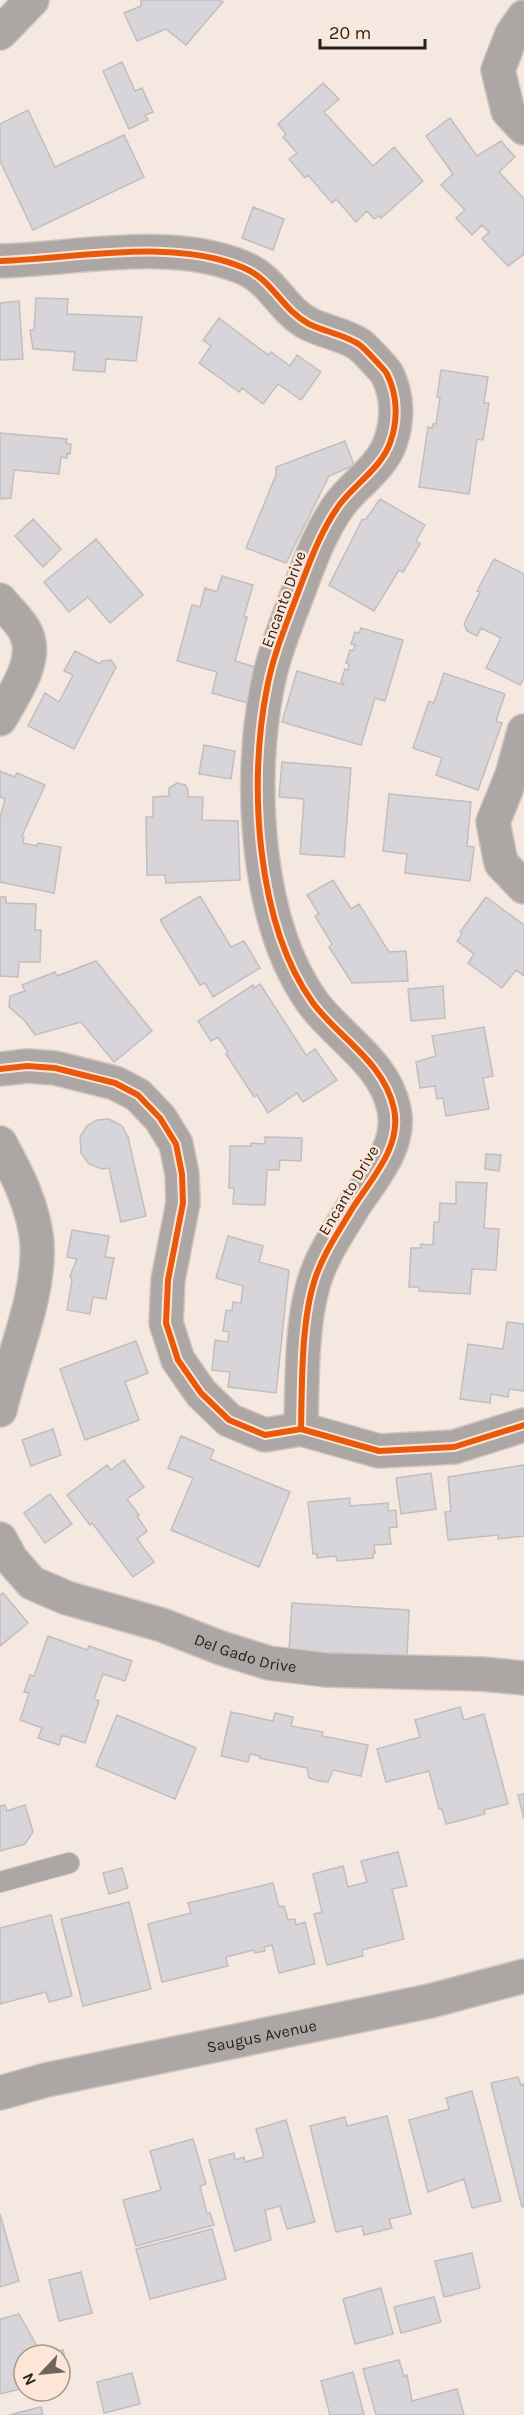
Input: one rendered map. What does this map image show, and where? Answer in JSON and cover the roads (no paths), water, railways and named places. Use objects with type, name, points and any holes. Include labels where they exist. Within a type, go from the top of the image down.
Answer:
[{"type":"street","points":[[0,33],[32,0]]},
{"type":"street","points":[[524,17],[512,34],[498,70],[508,111],[524,128]]},
{"type":"street","name":"Encanto Drive","points":[[0,261],[163,252],[208,256],[243,267],[263,278],[284,305],[306,322],[360,345],[387,372],[396,400],[396,424],[388,449],[340,504],[318,541],[286,624],[267,687],[259,758],[260,823],[265,873],[274,921],[291,965],[313,1003],[334,1027],[365,1055],[385,1084],[394,1110],[395,1133],[382,1164],[330,1246],[315,1280],[305,1333],[301,1429]]},
{"type":"street","points":[[0,600],[26,632],[31,649],[24,674],[0,719]]},
{"type":"street","points":[[524,730],[512,775],[493,822],[501,863],[524,886]]},
{"type":"street","points":[[0,1069],[27,1066],[55,1068],[106,1080],[138,1095],[160,1118],[176,1144],[182,1174],[183,1203],[168,1280],[166,1323],[178,1360],[201,1393],[230,1420],[264,1435],[301,1429],[379,1451],[454,1447],[524,1425]]},
{"type":"street","points":[[0,1143],[18,1176],[37,1242],[28,1314],[8,1373],[0,1410]]},
{"type":"street","name":"Del Gado Drive","points":[[0,1539],[11,1559],[32,1583],[67,1598],[162,1625],[221,1648],[269,1663],[326,1670],[482,1674],[524,1678]]},
{"type":"street","name":"Saugus Avenue","points":[[0,2093],[46,2080],[430,2001],[524,1976]]},
{"type":"lane","points":[[0,1882],[69,1863]]}]
